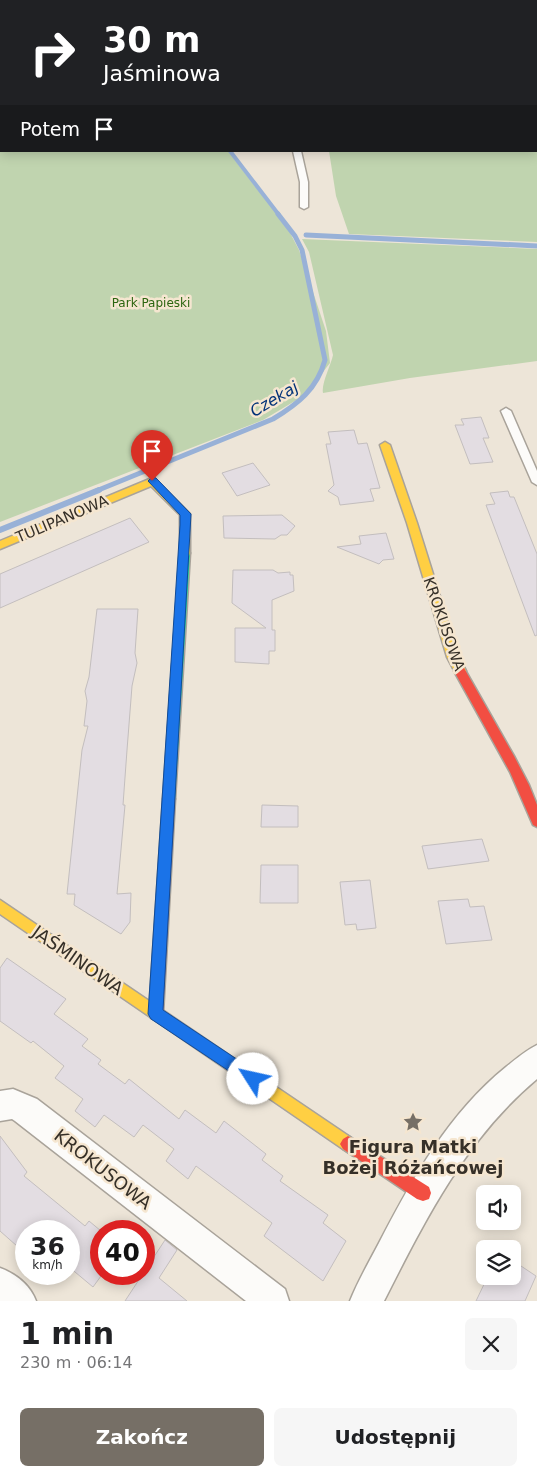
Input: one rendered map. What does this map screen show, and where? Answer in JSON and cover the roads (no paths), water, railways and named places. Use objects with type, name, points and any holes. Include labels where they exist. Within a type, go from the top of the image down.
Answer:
[{"type":"street","name":"KROKUSOWA","points":[[385,445],[412,523],[453,658],[472,697],[506,752],[525,790],[537,821]]},
{"type":"street","name":"TULIPANOWA","points":[[0,545],[152,481],[186,514],[156,1014]]},
{"type":"street","name":"JAŚMINOWA","points":[[0,906],[156,1014],[423,1193]]},
{"type":"street","points":[[366,1301],[423,1193],[474,1118],[494,1096],[537,1060]]},
{"type":"street","name":"KROKUSOWA","points":[[0,1106],[13,1104],[26,1110],[273,1301]]},
{"type":"street","points":[[0,1284],[20,1301]]},
{"type":"lane","points":[[297,152],[304,182],[304,207]]},
{"type":"lane","points":[[506,410],[537,482]]},
{"type":"waterway","name":"Czekaj","points":[[231,152],[279,215]]},
{"type":"waterway","name":"Czekaj","points":[[96,491],[273,419],[291,408],[312,387],[325,360],[302,250],[295,236],[278,214]]},
{"type":"waterway","points":[[306,235],[537,246]]},
{"type":"waterway","name":"Czekaj","points":[[0,530],[99,490]]},
{"type":"place","name":"Figura Matki Bożej Różańcowej","points":[[413,1122]]},
{"type":"park label","name":"Park Papieski","points":[[151,303]]}]
